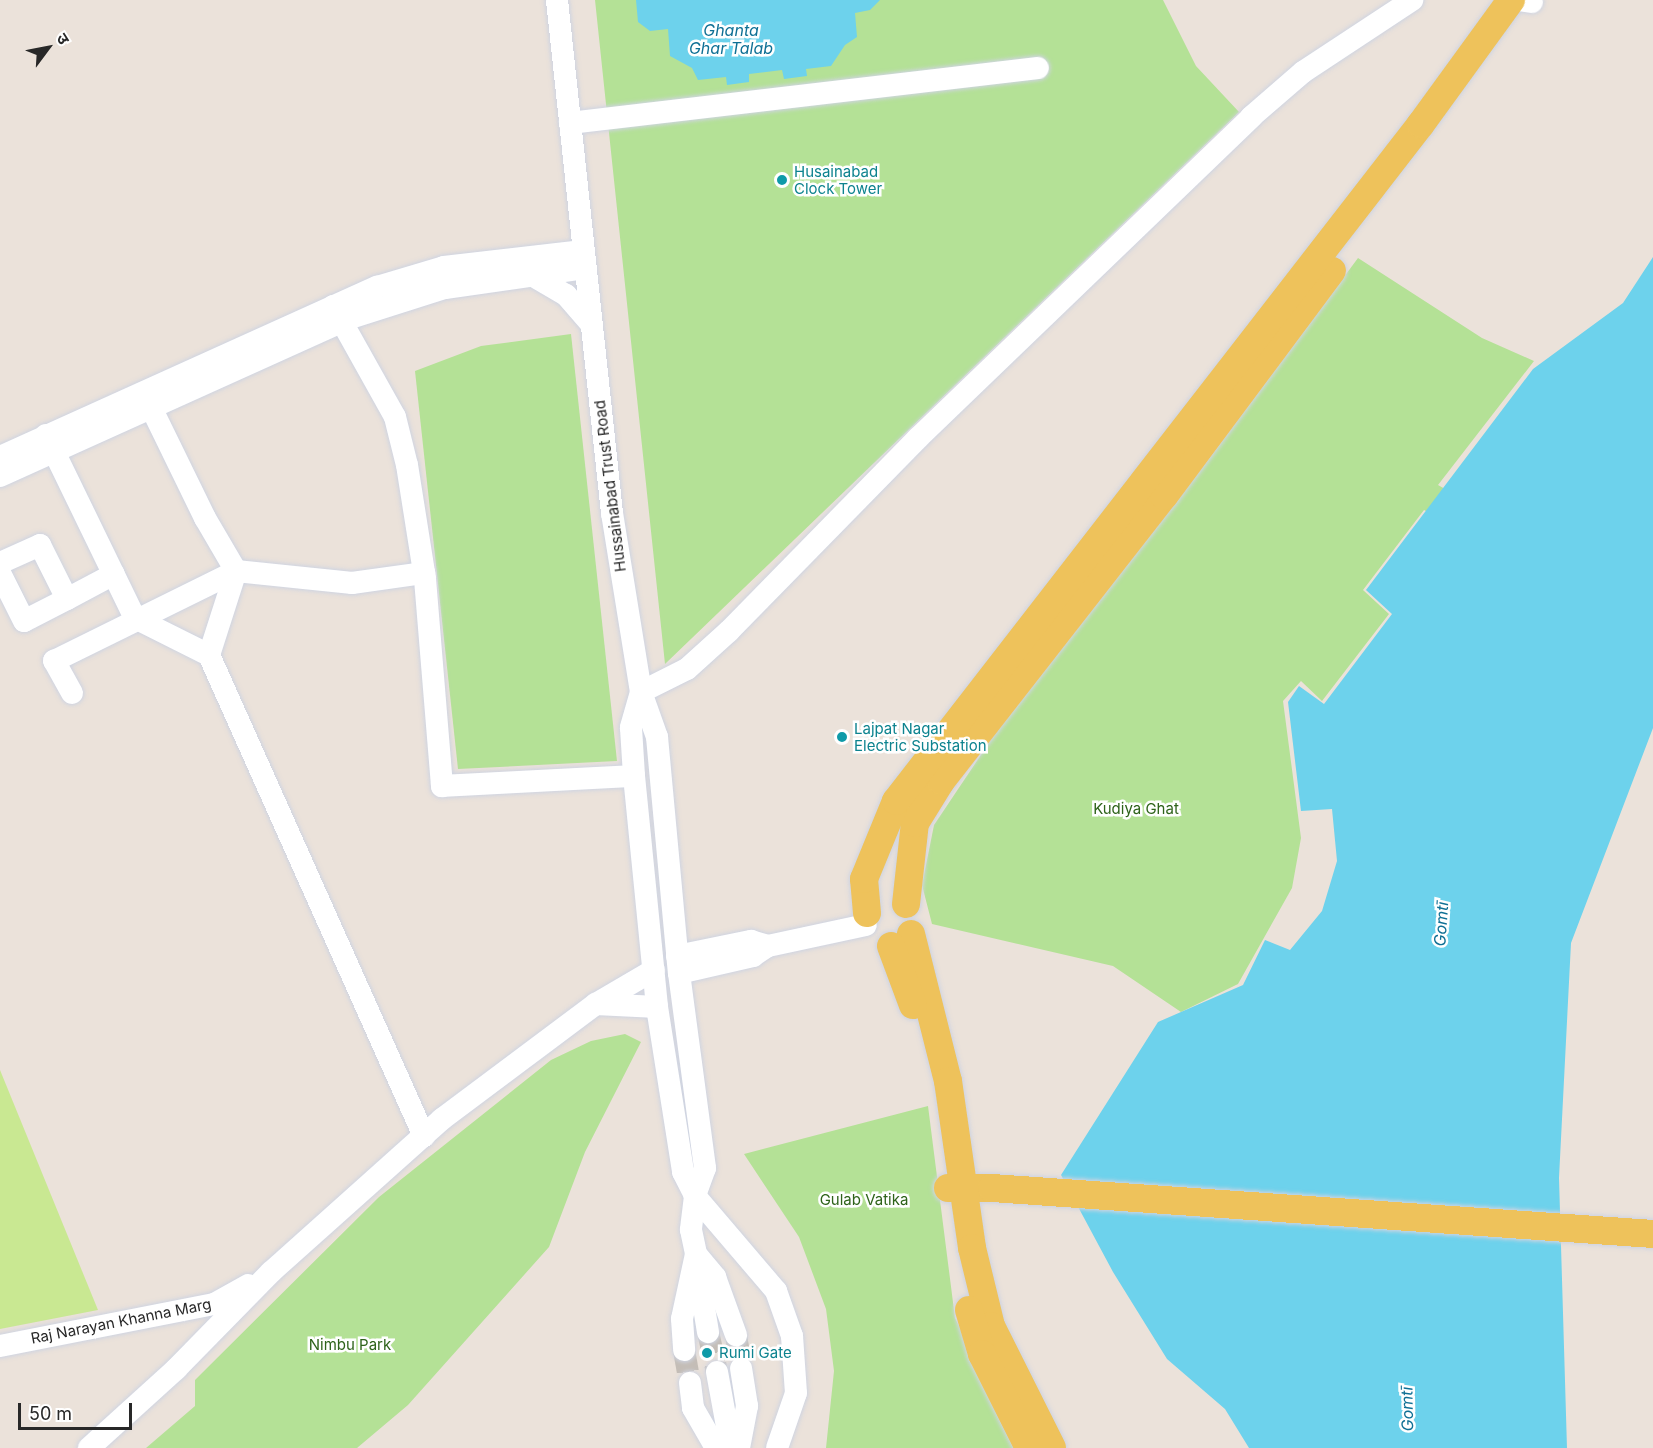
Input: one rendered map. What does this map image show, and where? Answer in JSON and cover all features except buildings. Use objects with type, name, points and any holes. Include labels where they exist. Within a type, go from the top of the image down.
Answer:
[{"type":"main road","points":[[1052,1448],[991,1326],[972,1248],[968,1187],[914,1009],[901,940],[914,918],[906,904],[915,823],[941,781],[1171,486],[1524,1]]},
{"type":"main road","points":[[901,940],[875,942],[866,919],[864,879],[897,801],[1421,124],[1524,1]]},
{"type":"main road","points":[[866,919],[884,898],[906,904]]},
{"type":"main road","points":[[968,1187],[1653,1234]]},
{"type":"main road","points":[[968,1187],[956,1252],[979,1345],[1029,1448]]},
{"type":"street","name":"Hussainabad Trust Road","points":[[557,0],[612,513],[641,692],[632,728],[634,776],[657,1006],[683,1172],[695,1196],[776,1291],[792,1336],[796,1393],[777,1448]]},
{"type":"street","points":[[708,1332],[691,1230],[695,1196],[705,1168],[678,964],[657,737],[641,692],[687,669],[729,631],[918,438],[1251,117],[1303,72],[1413,0]]},
{"type":"street","points":[[570,123],[1038,68]]},
{"type":"street","points":[[530,265],[567,234],[579,214]]},
{"type":"street","points":[[0,457],[50,443],[147,400],[337,314],[377,287],[444,267],[530,265],[584,259]]},
{"type":"street","points":[[530,265],[566,295],[591,324]]},
{"type":"street","points":[[337,314],[394,417],[407,465],[424,573],[442,786],[634,776]]},
{"type":"street","points":[[147,400],[205,518],[236,571],[210,655]]},
{"type":"street","points":[[0,476],[50,443]]},
{"type":"street","points":[[50,443],[135,618],[210,655],[423,1136]]},
{"type":"street","points":[[0,563],[40,545],[68,599]]},
{"type":"street","points":[[72,693],[54,661],[135,618],[236,571],[352,583],[424,573]]},
{"type":"street","points":[[0,573],[24,621],[114,574]]},
{"type":"street","points":[[678,964],[753,956],[768,946],[866,919]]},
{"type":"street","points":[[89,1448],[176,1369],[271,1272],[423,1136],[596,1004],[654,970]]},
{"type":"street","points":[[596,1004],[657,1006]]},
{"type":"street","points":[[696,1254],[716,1277],[736,1335]]},
{"type":"street","points":[[684,1350],[682,1319],[696,1254]]},
{"type":"street","name":"Raj Narayan Khanna Marg","points":[[0,1346],[213,1304],[271,1272]]},
{"type":"street","points":[[739,1448],[747,1406],[741,1368]]},
{"type":"street","points":[[717,1372],[731,1448]]},
{"type":"street","points":[[690,1383],[693,1408],[716,1448]]},
{"type":"green space","points":[[595,0],[1163,0],[1196,66],[1239,112],[665,664]]},
{"type":"green space","name":"Kudiya Ghat","points":[[1358,258],[1482,338],[1534,361],[1438,485],[1459,497],[1444,520],[1424,510],[1363,590],[1389,614],[1322,701],[1301,681],[1283,701],[1301,838],[1292,888],[1238,984],[1181,1012],[1113,966],[932,924],[922,885],[934,825],[1011,710],[1209,459]]},
{"type":"green space","points":[[571,334],[617,761],[458,769],[415,371],[481,346]]},
{"type":"green space","name":"Nimbu Park","points":[[625,1034],[641,1042],[585,1152],[549,1247],[408,1405],[357,1448],[146,1448],[195,1406],[195,1380],[379,1197],[551,1060],[591,1041]]},
{"type":"green space","points":[[0,1070],[98,1310],[0,1329]]},
{"type":"green space","name":"Gulab Vatika","points":[[928,1106],[955,1318],[1020,1448],[826,1448],[834,1371],[826,1309],[799,1237],[744,1154]]},
{"type":"water","name":"Ghanta Ghar Talab","points":[[636,0],[880,0],[870,10],[855,13],[857,37],[845,45],[831,66],[806,69],[807,76],[784,79],[782,70],[749,74],[749,82],[727,85],[726,77],[698,80],[692,68],[670,56],[668,29],[650,31],[638,22]]},
{"type":"water","name":"Gomtī","points":[[1653,257],[1653,728],[1571,943],[1559,1178],[1567,1448],[1249,1448],[1225,1409],[1167,1359],[1113,1272],[1061,1175],[1158,1022],[1243,985],[1265,940],[1290,950],[1322,911],[1337,861],[1332,809],[1301,811],[1288,702],[1299,686],[1324,704],[1392,614],[1366,590],[1533,369],[1623,303]]},
{"type":"tunnel","points":[[708,1332],[717,1372]]},
{"type":"tunnel","points":[[736,1335],[741,1368]]},
{"type":"tunnel","points":[[684,1350],[690,1383]]},
{"type":"place","name":"Husainabad Clock Tower","points":[[782,180]]},
{"type":"place","name":"Lajpat Nagar Electric Substation","points":[[842,737]]},
{"type":"place","name":"Rumi Gate","points":[[707,1353]]}]
